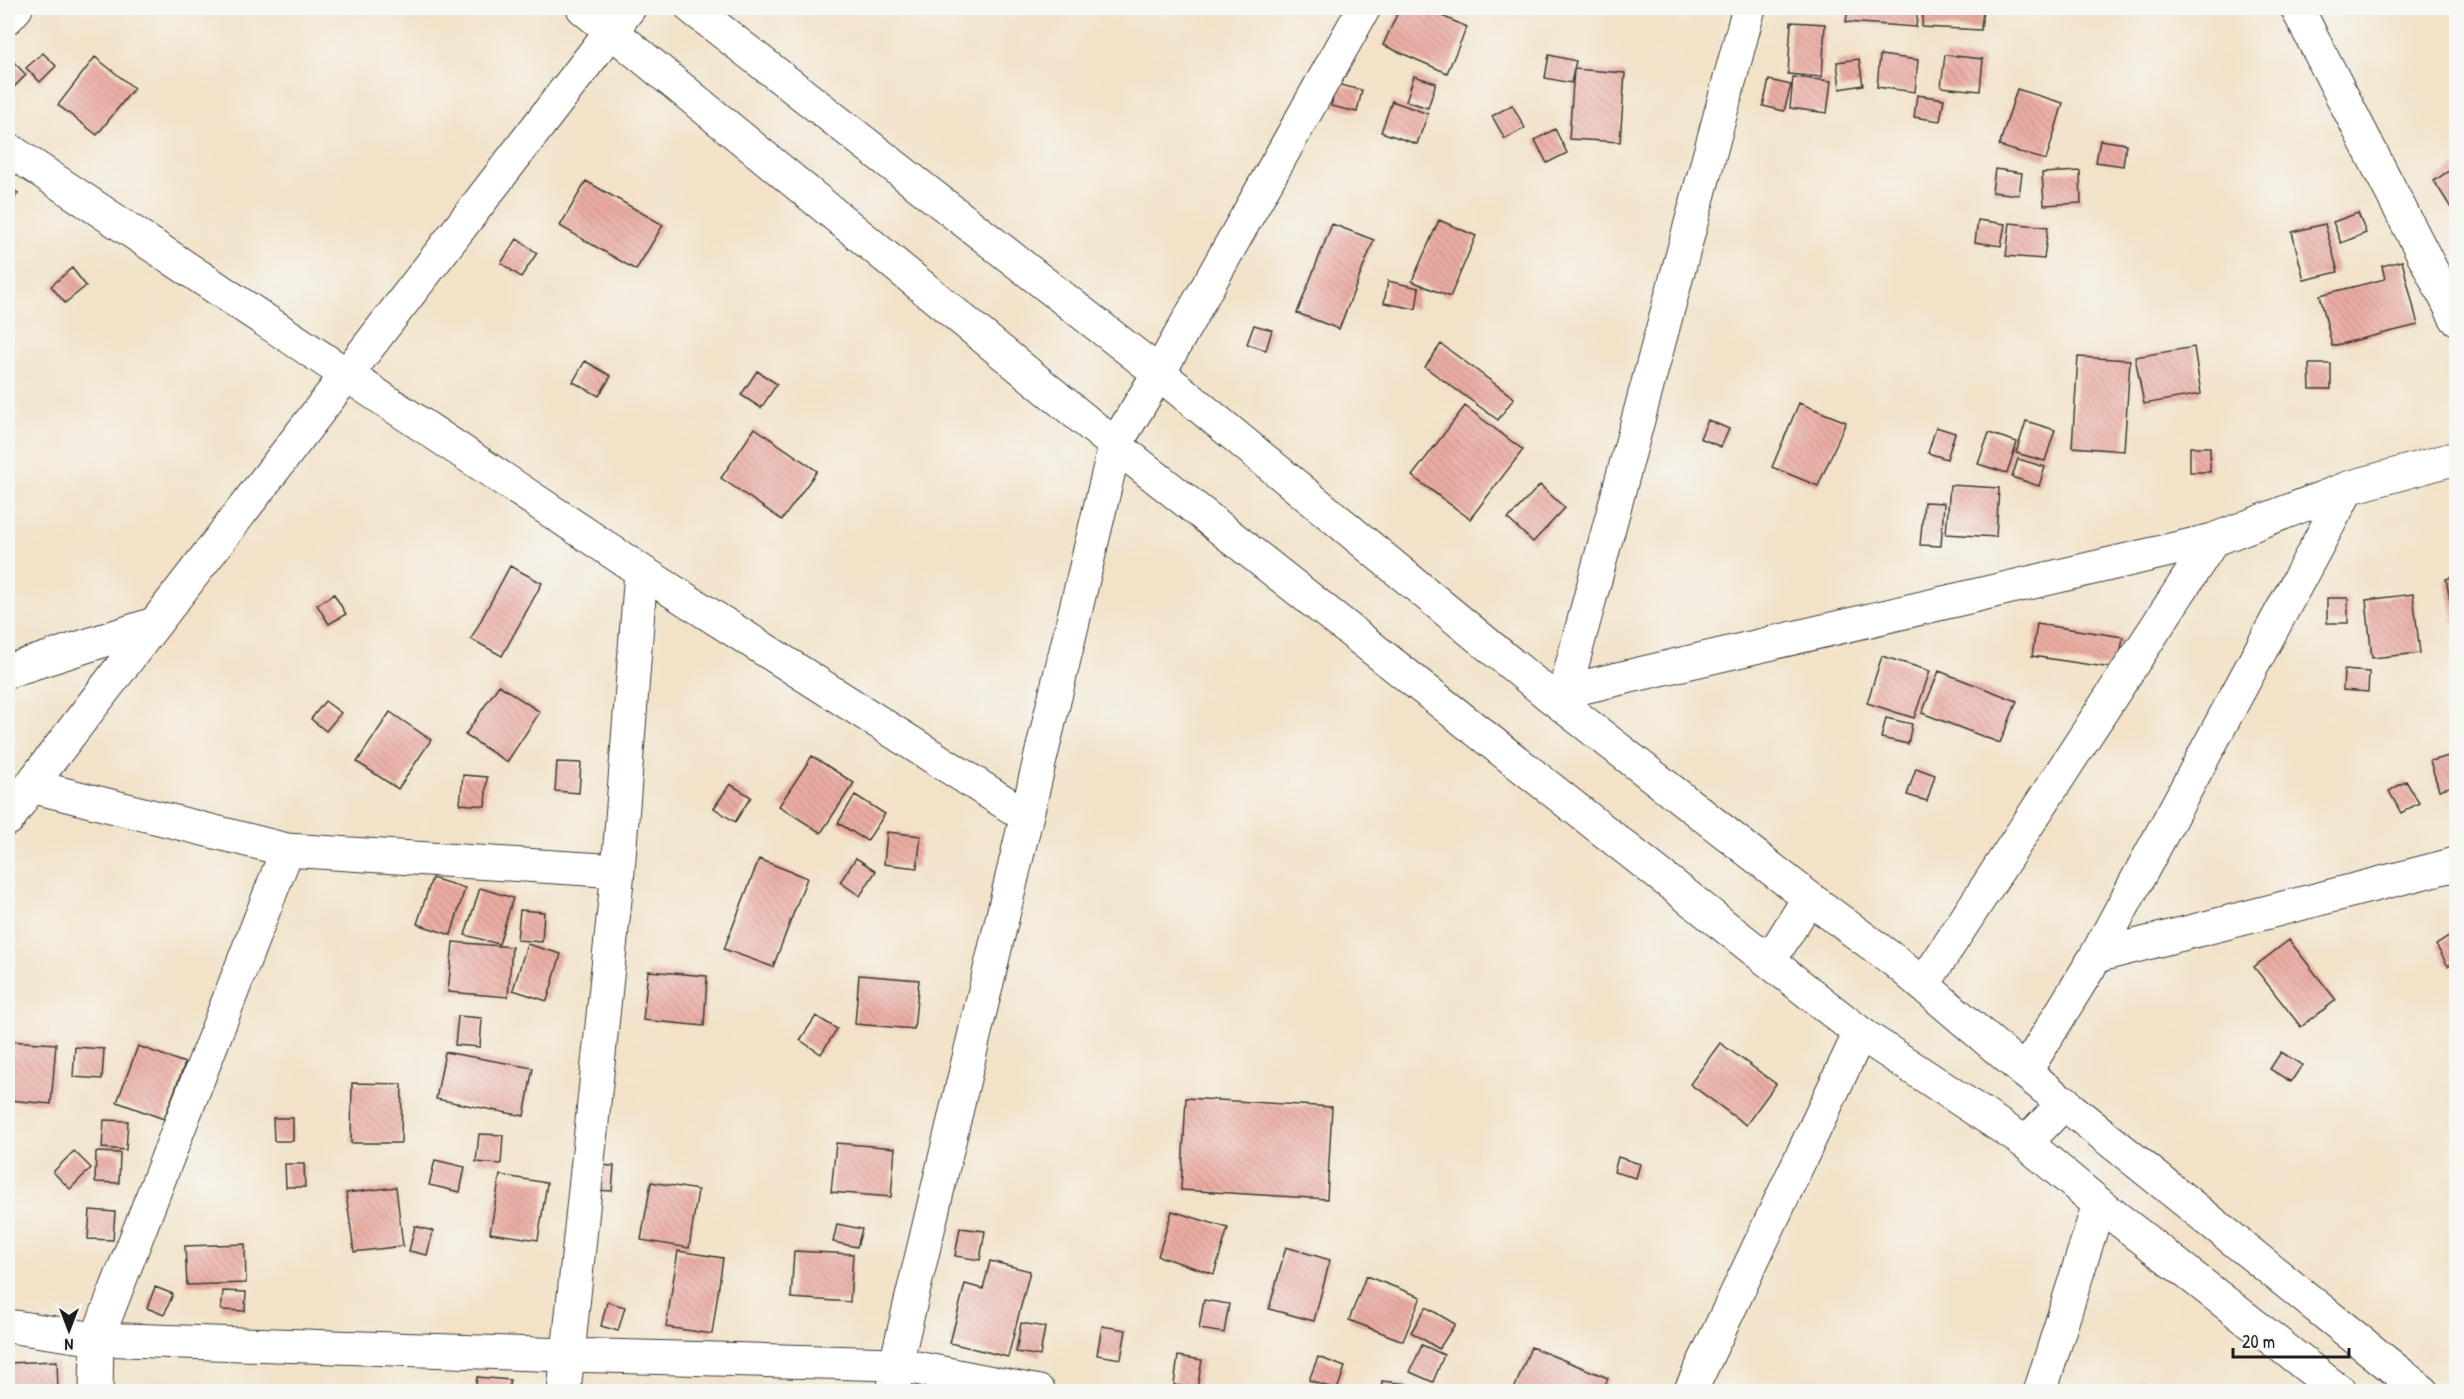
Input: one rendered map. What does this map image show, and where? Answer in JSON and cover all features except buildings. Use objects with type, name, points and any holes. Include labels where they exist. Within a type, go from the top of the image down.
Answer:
[{"type":"street","points":[[8,17],[16,8]]},
{"type":"street","points":[[583,8],[620,19],[1115,445],[1860,1033],[2026,1143],[2099,1204],[2340,1392]]},
{"type":"street","points":[[692,8],[1160,373],[1809,898],[1896,962],[2025,1072],[2066,1102],[2423,1392]]},
{"type":"street","points":[[895,1378],[1115,445],[1160,373],[1364,8]]},
{"type":"street","points":[[1557,693],[1749,8]]},
{"type":"street","points":[[2297,8],[2457,318]]},
{"type":"street","points":[[8,819],[346,373],[620,19]]},
{"type":"street","points":[[8,149],[641,572],[1026,816]]},
{"type":"street","points":[[1557,693],[2213,540],[2348,488],[2457,458]]},
{"type":"street","points":[[2025,1072],[2096,956],[2348,488]]},
{"type":"street","points":[[1923,985],[2213,540]]},
{"type":"street","points":[[564,1392],[618,871],[641,572]]},
{"type":"street","points":[[8,671],[154,624]]},
{"type":"street","points":[[31,786],[287,850],[618,871]]},
{"type":"street","points":[[96,1392],[97,1339],[287,850]]},
{"type":"street","points":[[2096,956],[2457,864]]},
{"type":"street","points":[[1770,960],[1809,898]]},
{"type":"street","points":[[1690,1392],[1860,1033]]},
{"type":"street","points":[[2026,1143],[2066,1102]]},
{"type":"street","points":[[2040,1392],[2099,1204]]},
{"type":"street","points":[[8,1326],[97,1339],[567,1355],[895,1378],[1039,1392]]}]
